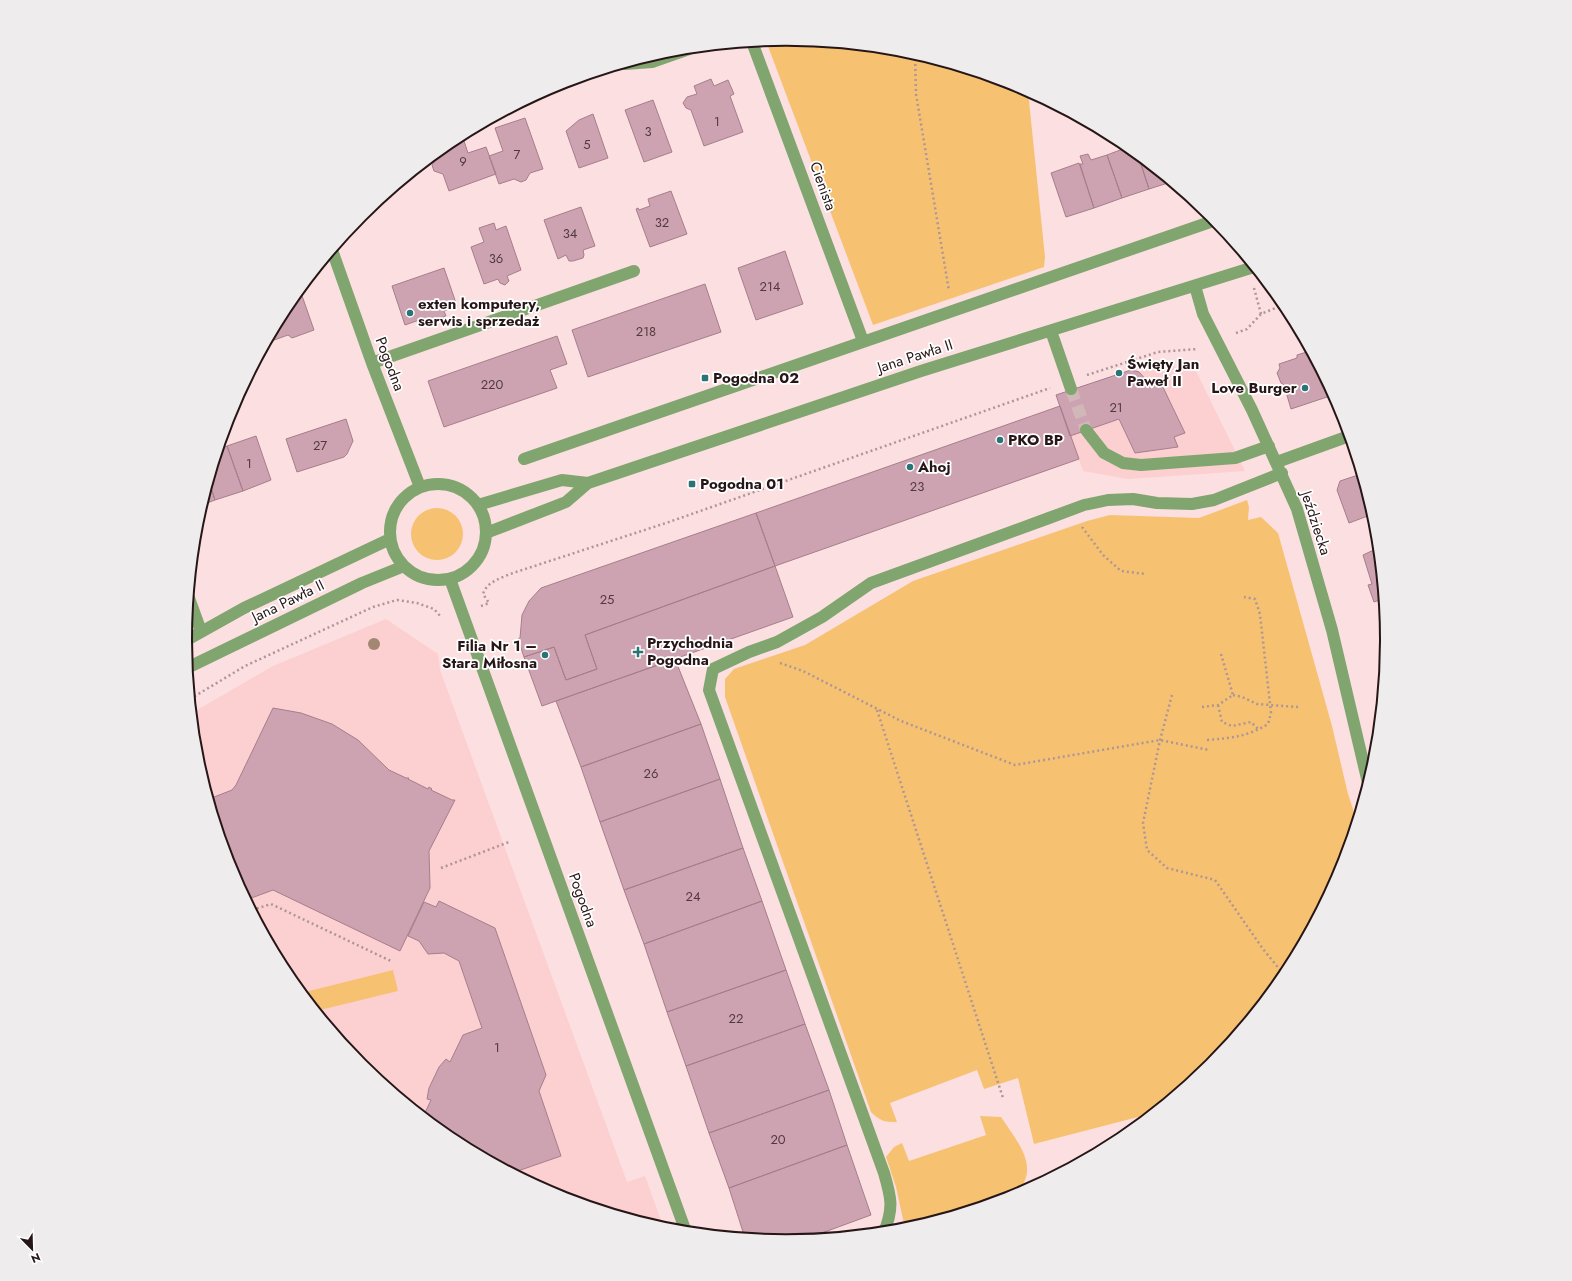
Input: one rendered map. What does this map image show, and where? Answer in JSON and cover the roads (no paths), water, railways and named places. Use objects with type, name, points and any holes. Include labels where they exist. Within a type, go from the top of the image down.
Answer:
[{"type":"street","name":"Cienista","points":[[754,47],[863,341]]},
{"type":"street","points":[[648,62],[657,60]]},
{"type":"street","points":[[524,459],[1208,223]]},
{"type":"street","name":"Pogodna","points":[[334,255],[372,363],[420,487]]},
{"type":"street","name":"Jana Pawła II","points":[[486,533],[566,502],[588,483],[921,371],[1249,269]]},
{"type":"street","points":[[372,363],[634,271]]},
{"type":"street","name":"Jeździecka","points":[[1196,286],[1203,314],[1269,446],[1297,509],[1330,622],[1365,772]]},
{"type":"street","points":[[1051,331],[1070,385]]},
{"type":"street","points":[[1086,430],[1104,453],[1123,463],[1142,465],[1235,458],[1269,446]]},
{"type":"street","points":[[886,1227],[890,1216],[891,1199],[884,1174],[709,690],[713,669],[749,652],[777,642],[822,617],[871,583],[1071,510],[1108,500],[1133,499],[1156,503],[1192,504],[1207,501],[1249,488],[1279,468],[1345,438]]},
{"type":"street","name":"Jana Pawła II","points":[[478,505],[562,480],[588,483]]},
{"type":"street","points":[[433,484],[452,486],[469,496],[478,505],[484,518],[486,533],[483,548],[476,562],[464,572],[450,579],[425,579],[414,574],[404,566],[394,554],[390,539],[390,526],[393,513],[409,493],[420,487],[433,484]]},
{"type":"street","name":"Jana Pawła II","points":[[192,637],[390,539]]},
{"type":"street","name":"Jana Pawła II","points":[[193,665],[362,583],[404,566]]},
{"type":"street","name":"Pogodna","points":[[450,579],[684,1226]]},
{"type":"street","points":[[193,609],[201,631]]},
{"type":"tunnel","points":[[1071,389],[1086,430]]},
{"type":"place","name":"exten komputery, serwis i sprzedaż","points":[[410,313]]},
{"type":"place","name":"Święty Jan Paweł II","points":[[1119,373]]},
{"type":"place","name":"Pogodna 02","points":[[705,378]]},
{"type":"place","name":"Love Burger","points":[[1305,388]]},
{"type":"place","name":"PKO BP","points":[[1000,440]]},
{"type":"place","name":"Ahoj","points":[[910,467]]},
{"type":"place","name":"Pogodna 01","points":[[692,484]]},
{"type":"place","name":"Przychodnia Pogodna","points":[[638,652]]},
{"type":"place","name":"Filia Nr 1 – Stara Miłosna","points":[[545,655]]}]
